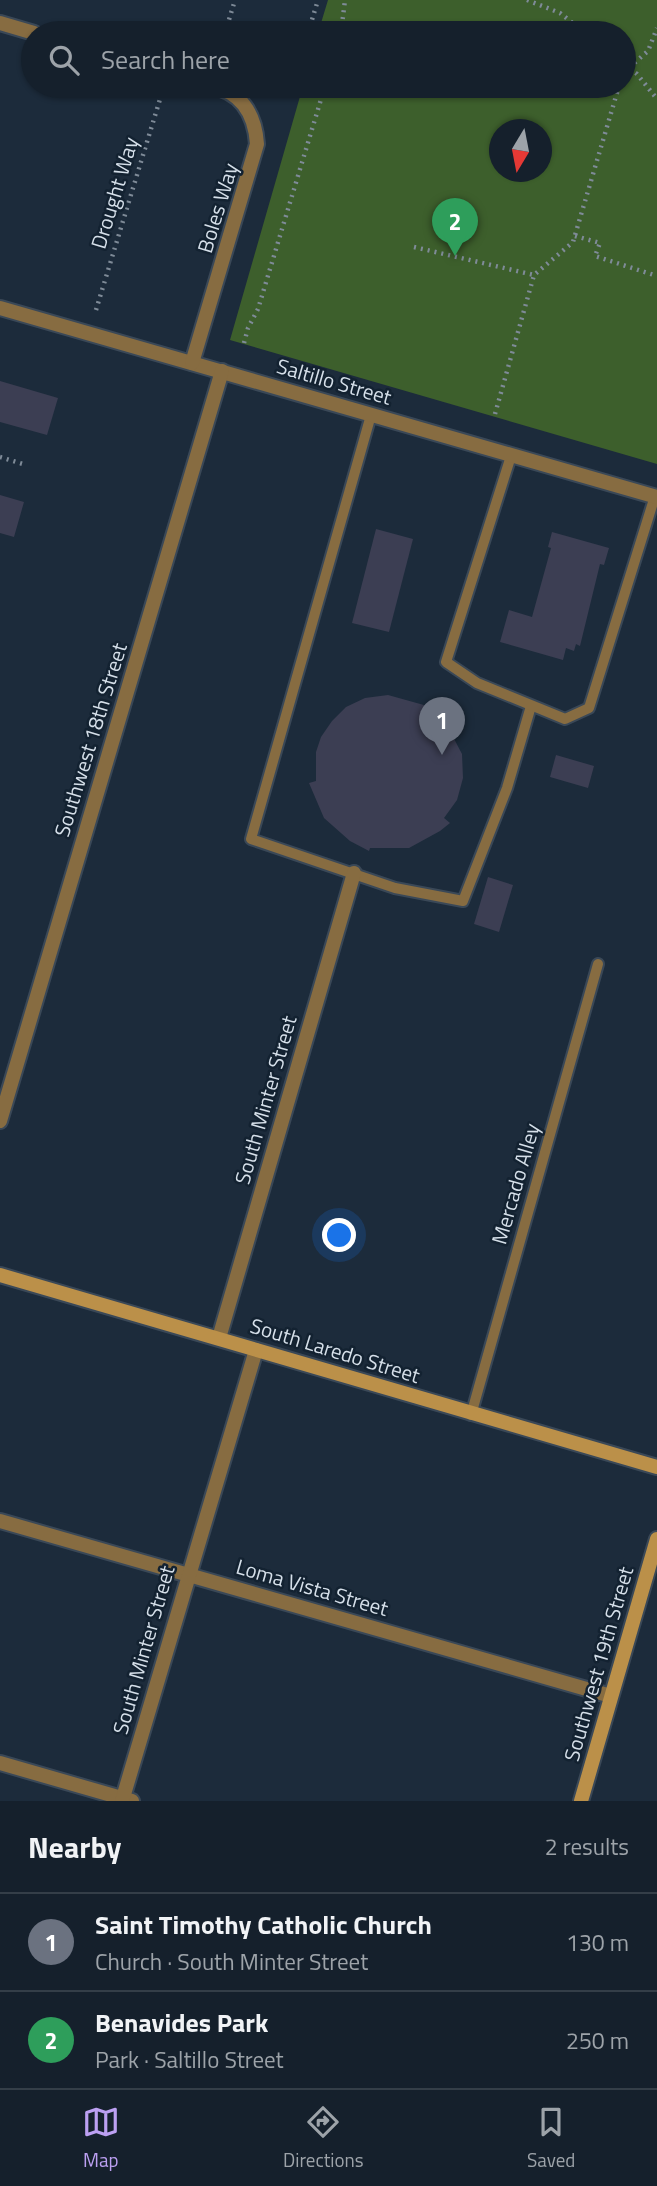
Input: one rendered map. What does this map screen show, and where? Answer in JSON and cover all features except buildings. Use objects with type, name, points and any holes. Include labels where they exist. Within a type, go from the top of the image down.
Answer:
[{"type":"street","points":[[0,23],[21,29]]},
{"type":"street","name":"Boles Way","points":[[192,363],[257,144],[256,127],[250,111],[239,98]]},
{"type":"street","name":"Saltillo Street","points":[[0,307],[656,497]]},
{"type":"street","name":"Southwest 18th Street","points":[[0,1121],[222,371]]},
{"type":"street","name":"South Minter Street","points":[[219,1338],[354,873]]},
{"type":"street","name":"South Laredo Street","points":[[0,1275],[471,1415],[657,1467]]},
{"type":"street","name":"South Minter Street","points":[[125,1800],[188,1574],[256,1350]]},
{"type":"street","name":"Loma Vista Street","points":[[0,1521],[611,1696]]},
{"type":"street","name":"Southwest 19th Street","points":[[581,1801],[657,1539]]},
{"type":"street","points":[[0,1763],[125,1800]]},
{"type":"lane","points":[[371,415],[251,839],[396,888],[463,901],[507,788],[531,706]]},
{"type":"lane","points":[[511,456],[446,662],[477,683],[565,719],[589,708],[656,497]]},
{"type":"lane","name":"Mercado Alley","points":[[471,1415],[598,964]]},
{"type":"path","points":[[229,21],[235,0]]},
{"type":"path","points":[[312,21],[318,0]]},
{"type":"path","points":[[342,21],[345,0]]},
{"type":"path","points":[[527,0],[560,13],[570,21]]},
{"type":"path","points":[[636,60],[648,51],[657,28]]},
{"type":"path","points":[[636,79],[657,99]]},
{"type":"path","name":"Drought Way","points":[[96,310],[160,98]]},
{"type":"path","points":[[244,343],[258,309],[321,98]]},
{"type":"path","points":[[495,414],[534,275],[573,242],[615,98]]},
{"type":"path","points":[[575,236],[600,243],[595,256],[657,276]]},
{"type":"path","points":[[414,247],[534,275]]},
{"type":"path","points":[[0,457],[26,465]]},
{"type":"green space","points":[[328,0],[657,0],[657,464],[230,340],[300,98],[636,98],[636,21],[322,21]]},
{"type":"place","name":"Benavides Park","points":[[455,256]]},
{"type":"place","name":"Saint Timothy Catholic Church","points":[[442,755]]}]
